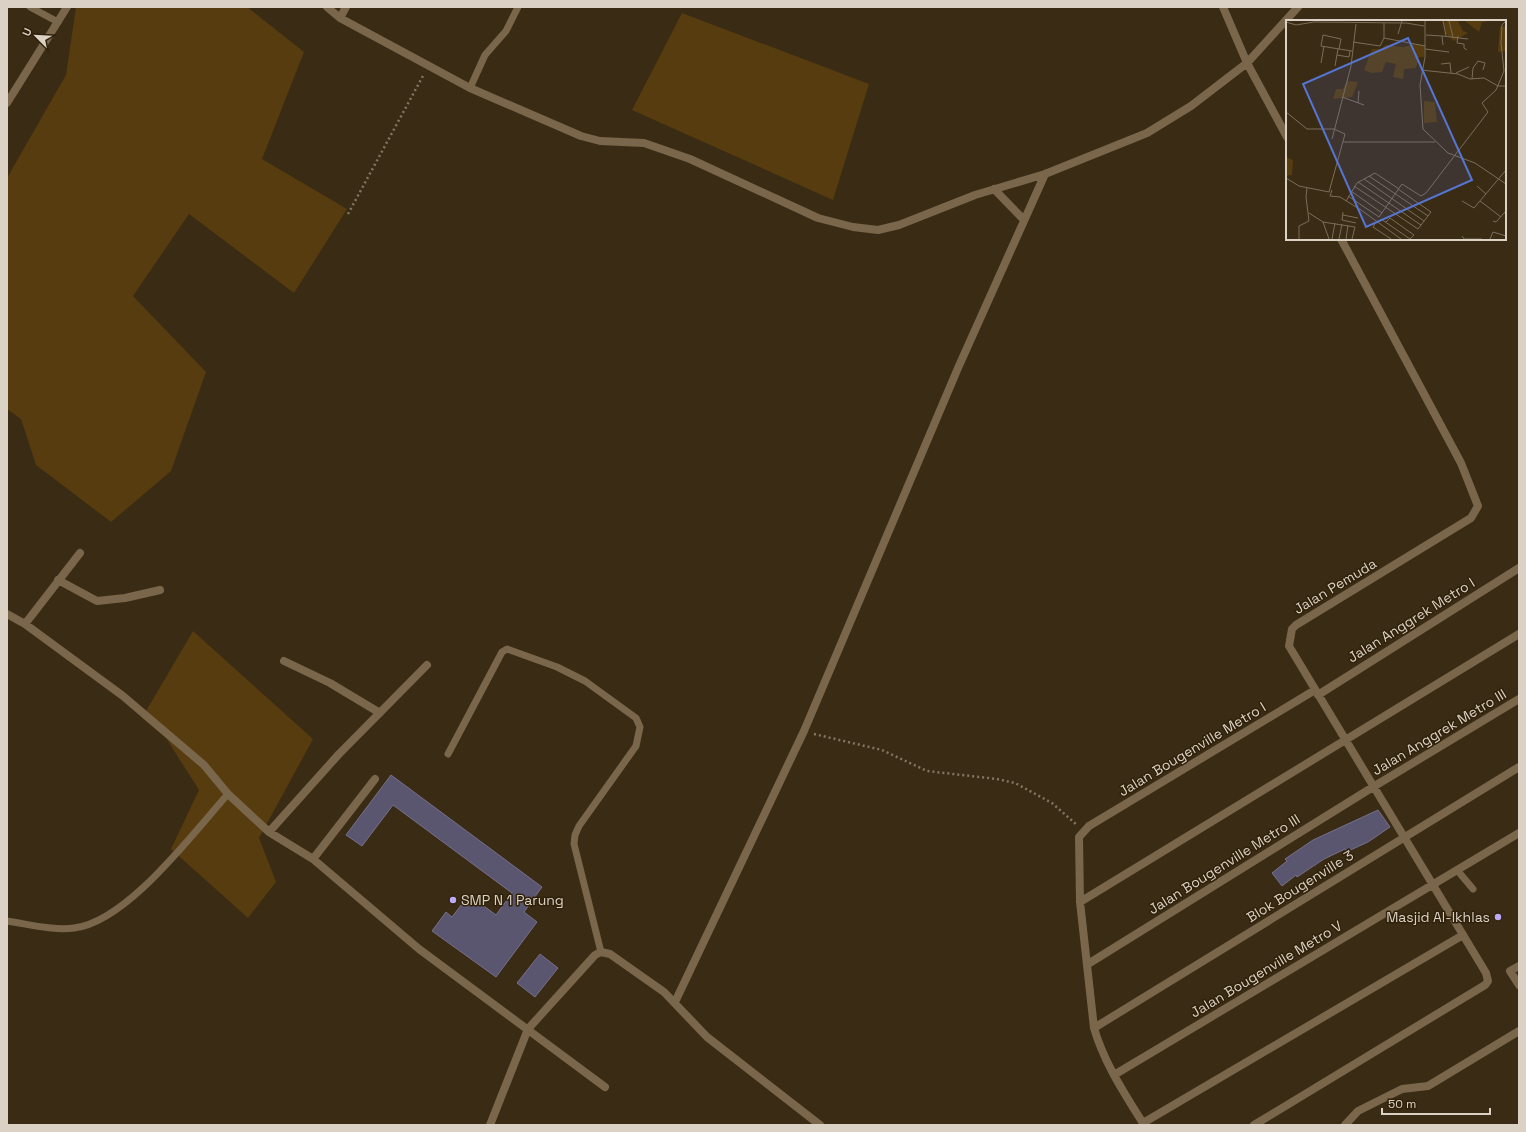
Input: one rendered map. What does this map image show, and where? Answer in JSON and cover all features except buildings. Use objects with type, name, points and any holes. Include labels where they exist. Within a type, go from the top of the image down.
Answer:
[{"type":"street","points":[[7,103],[67,7]]},
{"type":"street","points":[[327,7],[340,18],[470,88],[581,136],[600,141],[644,143],[664,149],[756,188],[818,218],[853,227],[878,230],[899,225],[969,197],[1045,174],[1147,133],[1191,106],[1247,63],[1286,20]]},
{"type":"street","points":[[340,18],[346,7]]},
{"type":"street","points":[[1223,7],[1247,63],[1286,135]]},
{"type":"street","points":[[1286,20],[1298,7]]},
{"type":"street","points":[[675,1002],[804,731],[1045,174]]},
{"type":"street","points":[[994,189],[1024,220]]},
{"type":"street","name":"Jalan Pemuda","points":[[1254,1125],[1485,985],[1488,981],[1486,973],[1289,646],[1292,629],[1296,625],[1471,518],[1478,506],[1461,463],[1342,240]]},
{"type":"street","points":[[25,624],[80,553]]},
{"type":"street","name":"Jalan Anggrek Metro I","points":[[1316,692],[1519,568]]},
{"type":"street","points":[[58,580],[97,601],[125,598],[160,590]]},
{"type":"street","points":[[7,614],[25,624],[123,696],[204,765],[228,794],[269,832],[313,859],[400,934],[605,1088]]},
{"type":"street","points":[[1080,902],[1519,634]]},
{"type":"street","points":[[284,661],[330,683],[380,713]]},
{"type":"street","points":[[269,832],[338,754],[427,665]]},
{"type":"street","name":"Jalan Bougenville Metro I","points":[[1083,832],[1089,826],[1316,692]]},
{"type":"street","name":"Jalan Anggrek Metro III","points":[[1373,787],[1519,699]]},
{"type":"street","name":"Blok Bougenville 3","points":[[1094,1028],[1519,767]]},
{"type":"street","points":[[313,859],[375,779]]},
{"type":"street","name":"Jalan Bougenville Metro III","points":[[1088,964],[1373,787]]},
{"type":"street","points":[[1083,832],[1078,845],[1080,902],[1094,1028],[1099,1044],[1114,1075],[1143,1124],[1463,935]]},
{"type":"street","name":"Jalan Bougenville Metro V","points":[[1114,1075],[1519,832]]},
{"type":"street","points":[[490,1125],[528,1029],[595,955],[601,952],[610,954],[675,1002],[707,1037],[820,1125]]},
{"type":"street","points":[[1519,966],[1510,971],[1519,985]]},
{"type":"street","points":[[1345,1125],[1358,1112],[1402,1089],[1428,1086],[1519,1031]]},
{"type":"lane","points":[[30,7],[58,22]]},
{"type":"lane","points":[[470,88],[485,56],[506,30],[518,7]]},
{"type":"lane","points":[[448,754],[502,652],[507,649],[557,667],[585,681],[636,718],[640,727],[636,746],[579,826],[575,835],[574,844],[601,952]]},
{"type":"lane","points":[[7,921],[74,928],[97,921],[144,888],[228,794]]},
{"type":"lane","points":[[1457,870],[1473,889]]},
{"type":"path","points":[[348,214],[429,65]]},
{"type":"path","points":[[804,731],[882,750],[927,771],[997,779],[1015,783],[1052,802],[1083,832]]},
{"type":"shaded area","points":[[76,7],[247,7],[304,52],[262,159],[347,209],[294,293],[189,214],[133,296],[206,372],[171,471],[111,522],[36,465],[21,419],[7,409],[7,178],[66,75]]},
{"type":"shaded area","points":[[682,13],[869,84],[833,200],[632,110]]},
{"type":"shaded area","points":[[193,631],[313,739],[259,838],[276,882],[248,918],[171,849],[199,790],[166,738],[142,718]]},
{"type":"place","name":"SMP N 1 Parung","points":[[453,900]]},
{"type":"place","name":"Masjid Al-Ikhlas","points":[[1498,917]]}]
